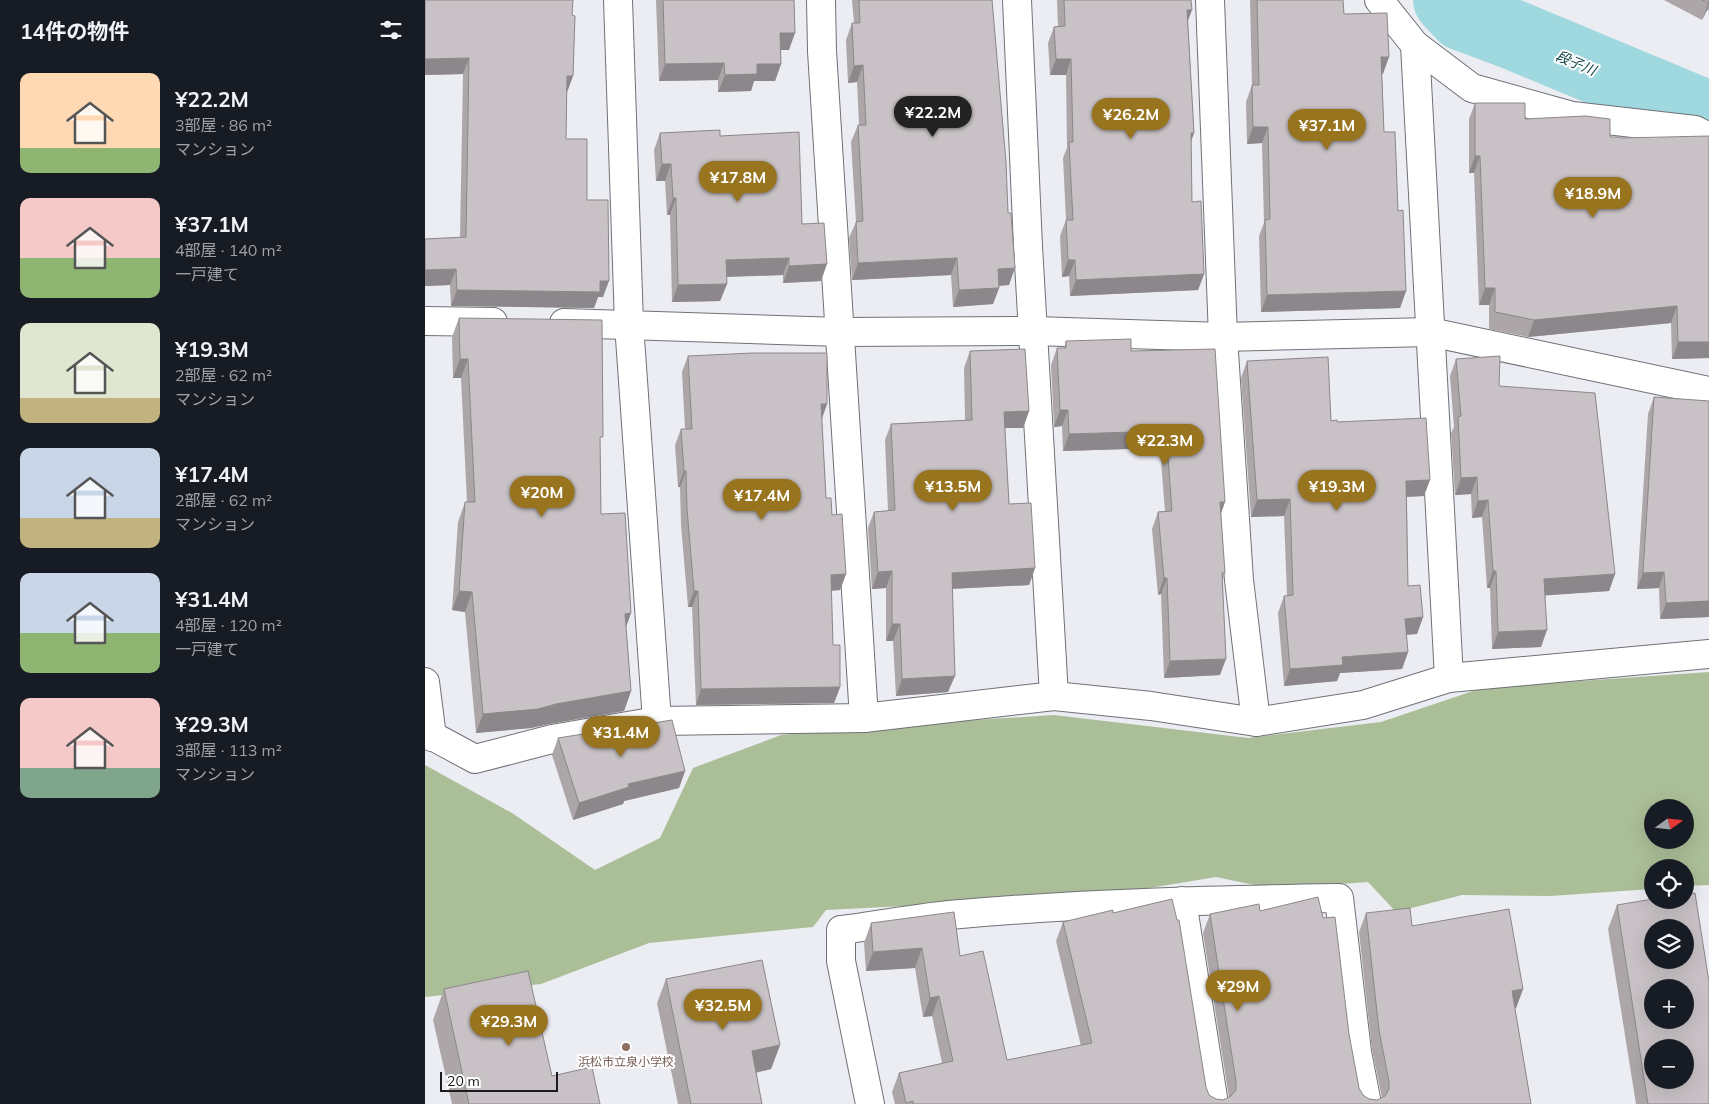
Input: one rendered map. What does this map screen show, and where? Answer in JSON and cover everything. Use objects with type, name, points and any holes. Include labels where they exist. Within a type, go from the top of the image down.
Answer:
[{"type":"street","points":[[618,0],[629,324],[657,721]]},
{"type":"street","points":[[821,0],[823,70],[864,718]]},
{"type":"street","points":[[1017,0],[1028,246],[1055,696]]},
{"type":"street","points":[[1210,0],[1223,337],[1239,580],[1256,722]]},
{"type":"street","points":[[1379,0],[1415,45],[1472,88],[1572,116],[1695,130],[1709,137]]},
{"type":"street","points":[[1415,45],[1449,678]]},
{"type":"street","points":[[425,321],[513,322]]},
{"type":"street","points":[[542,323],[629,324],[841,332],[1034,331],[1223,337],[1430,332],[1709,391]]},
{"type":"street","points":[[425,682],[429,734],[475,759],[552,739],[657,721],[864,718],[1055,696],[1151,706],[1256,722],[1363,705],[1449,678],[1709,654]]},
{"type":"street","points":[[870,1104],[841,961],[841,930],[959,914],[1182,901],[1339,898],[1357,1052],[1367,1104]]},
{"type":"street","points":[[1182,901],[1214,1104]]},
{"type":"green space","points":[[1709,672],[1709,885],[1694,886],[1694,859],[1644,859],[1644,890],[1550,896],[1462,895],[1396,912],[1368,882],[1273,889],[1216,877],[1101,896],[826,910],[813,927],[649,943],[541,984],[425,997],[425,765],[512,813],[595,870],[660,838],[693,768],[781,735],[1054,715],[1248,738],[1381,722],[1482,688]]},
{"type":"building","points":[[425,0],[573,0],[572,15],[575,16],[573,76],[567,76],[566,139],[587,139],[587,200],[608,200],[609,281],[600,281],[600,292],[457,290],[456,269],[425,270],[425,239],[466,237],[469,58],[425,59]]},
{"type":"building","points":[[663,0],[794,0],[795,33],[780,33],[781,64],[757,64],[757,74],[725,75],[724,63],[665,64]]},
{"type":"building","points":[[859,0],[992,0],[1006,162],[1008,213],[1011,213],[1015,268],[998,269],[999,288],[959,290],[957,258],[858,263],[856,222],[863,221],[858,125],[866,125],[863,65],[854,66],[852,23],[860,23]]},
{"type":"building","points":[[1064,0],[1191,0],[1192,10],[1187,10],[1194,133],[1191,133],[1192,202],[1201,201],[1204,274],[1076,280],[1075,260],[1068,260],[1066,220],[1073,220],[1069,142],[1073,142],[1071,59],[1056,59],[1054,27],[1065,26]]},
{"type":"building","points":[[1257,0],[1343,0],[1344,14],[1387,13],[1389,57],[1381,57],[1384,132],[1395,132],[1398,211],[1403,210],[1406,291],[1267,295],[1265,220],[1270,219],[1268,127],[1253,127],[1252,85],[1259,85]]},
{"type":"building","points":[[1475,103],[1525,103],[1525,119],[1585,116],[1610,119],[1610,137],[1709,136],[1709,342],[1678,342],[1677,306],[1534,320],[1495,312],[1495,288],[1485,288],[1480,156],[1475,156]]},
{"type":"building","points":[[720,130],[720,136],[799,132],[802,224],[824,223],[827,264],[789,266],[789,258],[726,260],[727,284],[678,285],[676,198],[673,198],[671,164],[662,164],[660,133]]},
{"type":"building","points":[[459,318],[602,320],[603,437],[600,437],[601,514],[625,513],[631,613],[625,614],[631,691],[538,709],[483,714],[472,592],[459,591],[465,502],[475,502],[468,359],[460,359]]},
{"type":"building","points":[[1131,339],[1131,351],[1215,349],[1225,502],[1220,502],[1225,573],[1222,573],[1226,659],[1170,661],[1167,578],[1164,578],[1158,512],[1172,511],[1166,431],[1069,434],[1068,410],[1060,410],[1057,348],[1066,348],[1066,341]]},
{"type":"building","points":[[1025,349],[1029,411],[1004,412],[1009,504],[1031,503],[1035,568],[952,573],[955,676],[902,679],[900,624],[892,624],[892,571],[878,572],[874,512],[895,510],[891,424],[972,420],[970,351]]},
{"type":"building","points":[[753,353],[827,353],[827,404],[821,404],[826,498],[831,498],[832,515],[842,514],[846,574],[831,575],[833,645],[840,645],[840,687],[701,689],[698,591],[694,591],[687,509],[686,471],[684,471],[681,429],[692,429],[688,356]]},
{"type":"building","points":[[1500,356],[1499,386],[1595,393],[1615,574],[1544,579],[1547,630],[1498,632],[1496,571],[1493,571],[1488,500],[1478,501],[1477,477],[1461,478],[1458,417],[1461,416],[1456,359]]},
{"type":"building","points":[[1328,357],[1331,421],[1426,418],[1430,480],[1406,481],[1408,586],[1420,585],[1423,617],[1405,619],[1408,652],[1342,657],[1343,665],[1290,669],[1284,596],[1293,595],[1290,499],[1257,500],[1247,361]]},
{"type":"building","points":[[1654,397],[1709,401],[1709,601],[1666,603],[1664,572],[1643,573]]},
{"type":"building","points":[[672,720],[685,771],[628,784],[629,787],[579,803],[558,738]]},
{"type":"building","points":[[1695,893],[1709,982],[1709,1104],[1648,1104],[1646,1089],[1694,1089],[1694,1039],[1644,1039],[1644,1078],[1617,905],[1644,900],[1644,909],[1694,909]]},
{"type":"building","points":[[1318,897],[1323,918],[1335,917],[1349,1034],[1359,1088],[1363,1095],[1369,1099],[1377,1100],[1385,1096],[1389,1089],[1389,1082],[1379,1030],[1366,913],[1410,908],[1412,926],[1509,909],[1523,989],[1512,991],[1531,1104],[913,1104],[913,1101],[906,1103],[899,1073],[953,1061],[939,996],[930,998],[922,948],[873,952],[871,923],[954,912],[960,956],[983,951],[1007,1060],[1092,1043],[1063,922],[1113,910],[1113,913],[1172,899],[1177,920],[1179,920],[1206,1087],[1209,1095],[1223,1100],[1231,1096],[1236,1090],[1236,1082],[1210,914],[1259,904],[1260,911]]},
{"type":"building","points":[[762,960],[780,1045],[752,1051],[762,1104],[691,1104],[666,979]]},
{"type":"building","points":[[528,971],[552,1076],[592,1067],[600,1104],[469,1104],[444,989]]},
{"type":"waterway","name":"段子川","points":[[1448,0],[1463,16],[1514,35],[1694,110],[1709,119]]},
{"type":"place","name":"浜松市立泉小学校","points":[[626,1047]]}]
